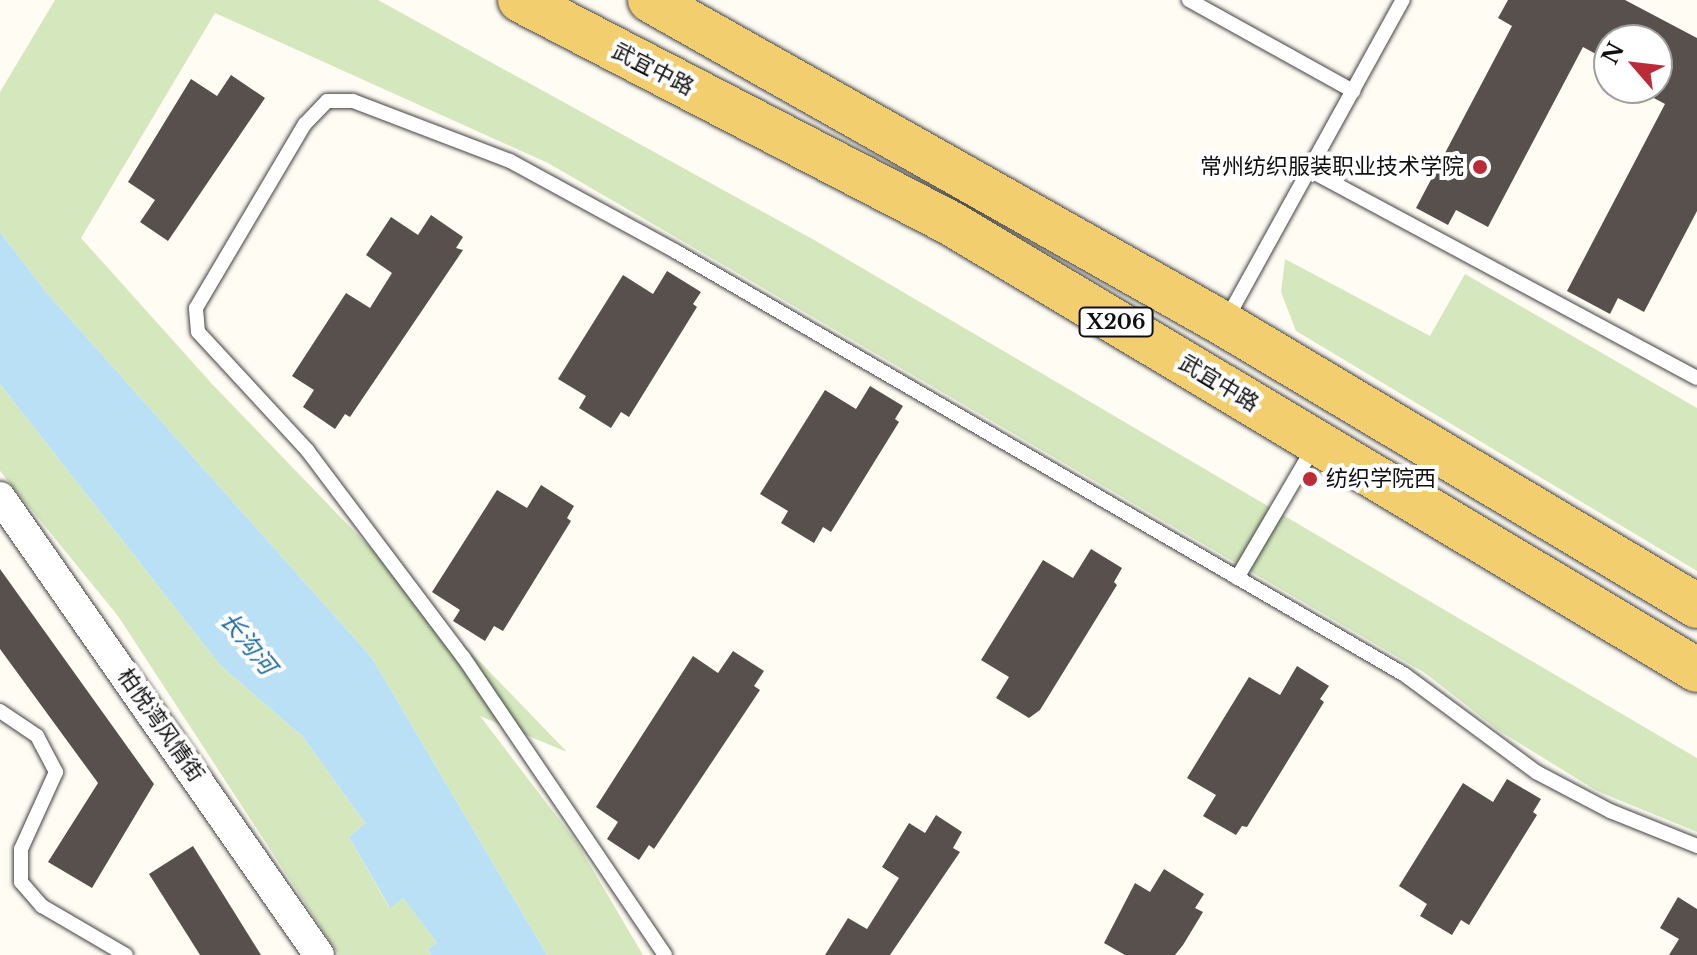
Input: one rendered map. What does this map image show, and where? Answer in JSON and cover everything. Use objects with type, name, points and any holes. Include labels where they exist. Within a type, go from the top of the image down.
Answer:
[{"type":"main road","name":"武宜中路","points":[[520,0],[952,224],[1697,670]]},
{"type":"main road","name":"X206","points":[[650,0],[1224,324],[1697,606]]},
{"type":"street","name":"柏悦湾风情街","points":[[0,497],[319,955]]},
{"type":"lane","points":[[1189,0],[1353,91]]},
{"type":"lane","points":[[1224,324],[1403,0]]},
{"type":"lane","points":[[665,955],[463,657],[308,451],[198,332],[196,308],[305,124],[327,101],[353,101],[510,161],[914,387],[1405,675],[1536,772],[1610,811],[1697,846]]},
{"type":"lane","points":[[1309,170],[1697,378]]},
{"type":"lane","points":[[1237,578],[1317,442]]},
{"type":"lane","points":[[0,711],[37,736],[56,772],[21,849],[21,882],[42,906],[126,955]]},
{"type":"green space","points":[[55,0],[378,0],[816,241],[1697,758],[1697,832],[1597,791],[1498,730],[1425,673],[548,163],[215,13],[81,238],[213,385],[567,752],[480,716],[577,843],[643,955],[547,955],[372,658],[46,292],[0,232],[0,92]]},
{"type":"green space","points":[[1285,259],[1430,336],[1465,274],[1697,408],[1697,571],[1296,331],[1281,292]]},
{"type":"green space","points":[[0,384],[220,665],[303,737],[365,823],[349,837],[389,907],[403,898],[437,943],[428,949],[431,955],[339,955],[118,616],[0,471]]},
{"type":"water","name":"长沟河","points":[[0,232],[46,292],[372,658],[547,955],[431,955],[428,949],[437,943],[403,898],[390,908],[349,837],[365,823],[303,737],[220,665],[0,384]]},
{"type":"building","points":[[1508,0],[1625,0],[1670,24],[1593,24],[1593,52],[1583,47],[1488,227],[1456,210],[1448,225],[1416,208],[1512,26],[1498,18]]},
{"type":"building","points":[[1673,25],[1697,38],[1697,211],[1644,312],[1618,298],[1610,314],[1567,291],[1665,104],[1673,104]]},
{"type":"building","points":[[231,75],[265,98],[168,241],[140,222],[155,200],[128,182],[191,79],[217,96]]},
{"type":"building","points":[[431,215],[463,237],[456,248],[463,250],[350,417],[345,414],[335,429],[303,407],[314,390],[292,376],[346,293],[370,308],[392,273],[366,255],[391,217],[418,235]]},
{"type":"building","points":[[667,271],[701,292],[693,304],[697,307],[629,417],[621,412],[611,428],[579,408],[586,396],[558,379],[623,275],[653,294]]},
{"type":"building","points":[[870,386],[903,406],[895,419],[899,422],[831,532],[823,527],[814,543],[781,523],[788,511],[760,494],[825,390],[856,409]]},
{"type":"building","points":[[541,485],[574,506],[567,518],[571,521],[503,631],[494,626],[485,641],[453,621],[460,610],[432,592],[497,490],[527,508]]},
{"type":"building","points":[[1091,549],[1122,568],[1114,582],[1117,585],[1040,710],[1029,718],[996,698],[1009,677],[981,660],[1043,560],[1073,578]]},
{"type":"building","points":[[0,569],[154,784],[92,888],[48,862],[98,783],[0,649]]},
{"type":"building","points":[[733,651],[764,671],[754,686],[760,690],[654,849],[649,845],[639,860],[607,839],[618,822],[596,807],[693,656],[718,673]]},
{"type":"building","points":[[1297,666],[1329,686],[1320,699],[1324,702],[1247,827],[1242,826],[1236,835],[1203,816],[1216,795],[1187,778],[1249,677],[1280,695]]},
{"type":"building","points":[[1507,779],[1541,799],[1533,812],[1537,815],[1469,925],[1461,920],[1452,935],[1420,916],[1427,904],[1399,886],[1463,783],[1493,802]]},
{"type":"building","points":[[936,815],[962,832],[953,848],[960,852],[890,955],[825,955],[848,918],[867,929],[899,878],[882,867],[909,823],[925,833]]},
{"type":"building","points":[[193,846],[261,955],[200,955],[149,874]]},
{"type":"building","points":[[1164,869],[1204,894],[1195,908],[1203,912],[1175,955],[1125,955],[1104,943],[1135,883],[1150,892]]},
{"type":"building","points":[[1678,897],[1697,909],[1697,955],[1669,955],[1679,939],[1660,928]]},
{"type":"place","name":"常州纺织服装职业技术学院","points":[[1480,167]]},
{"type":"place","name":"纺织学院西","points":[[1310,479]]}]
